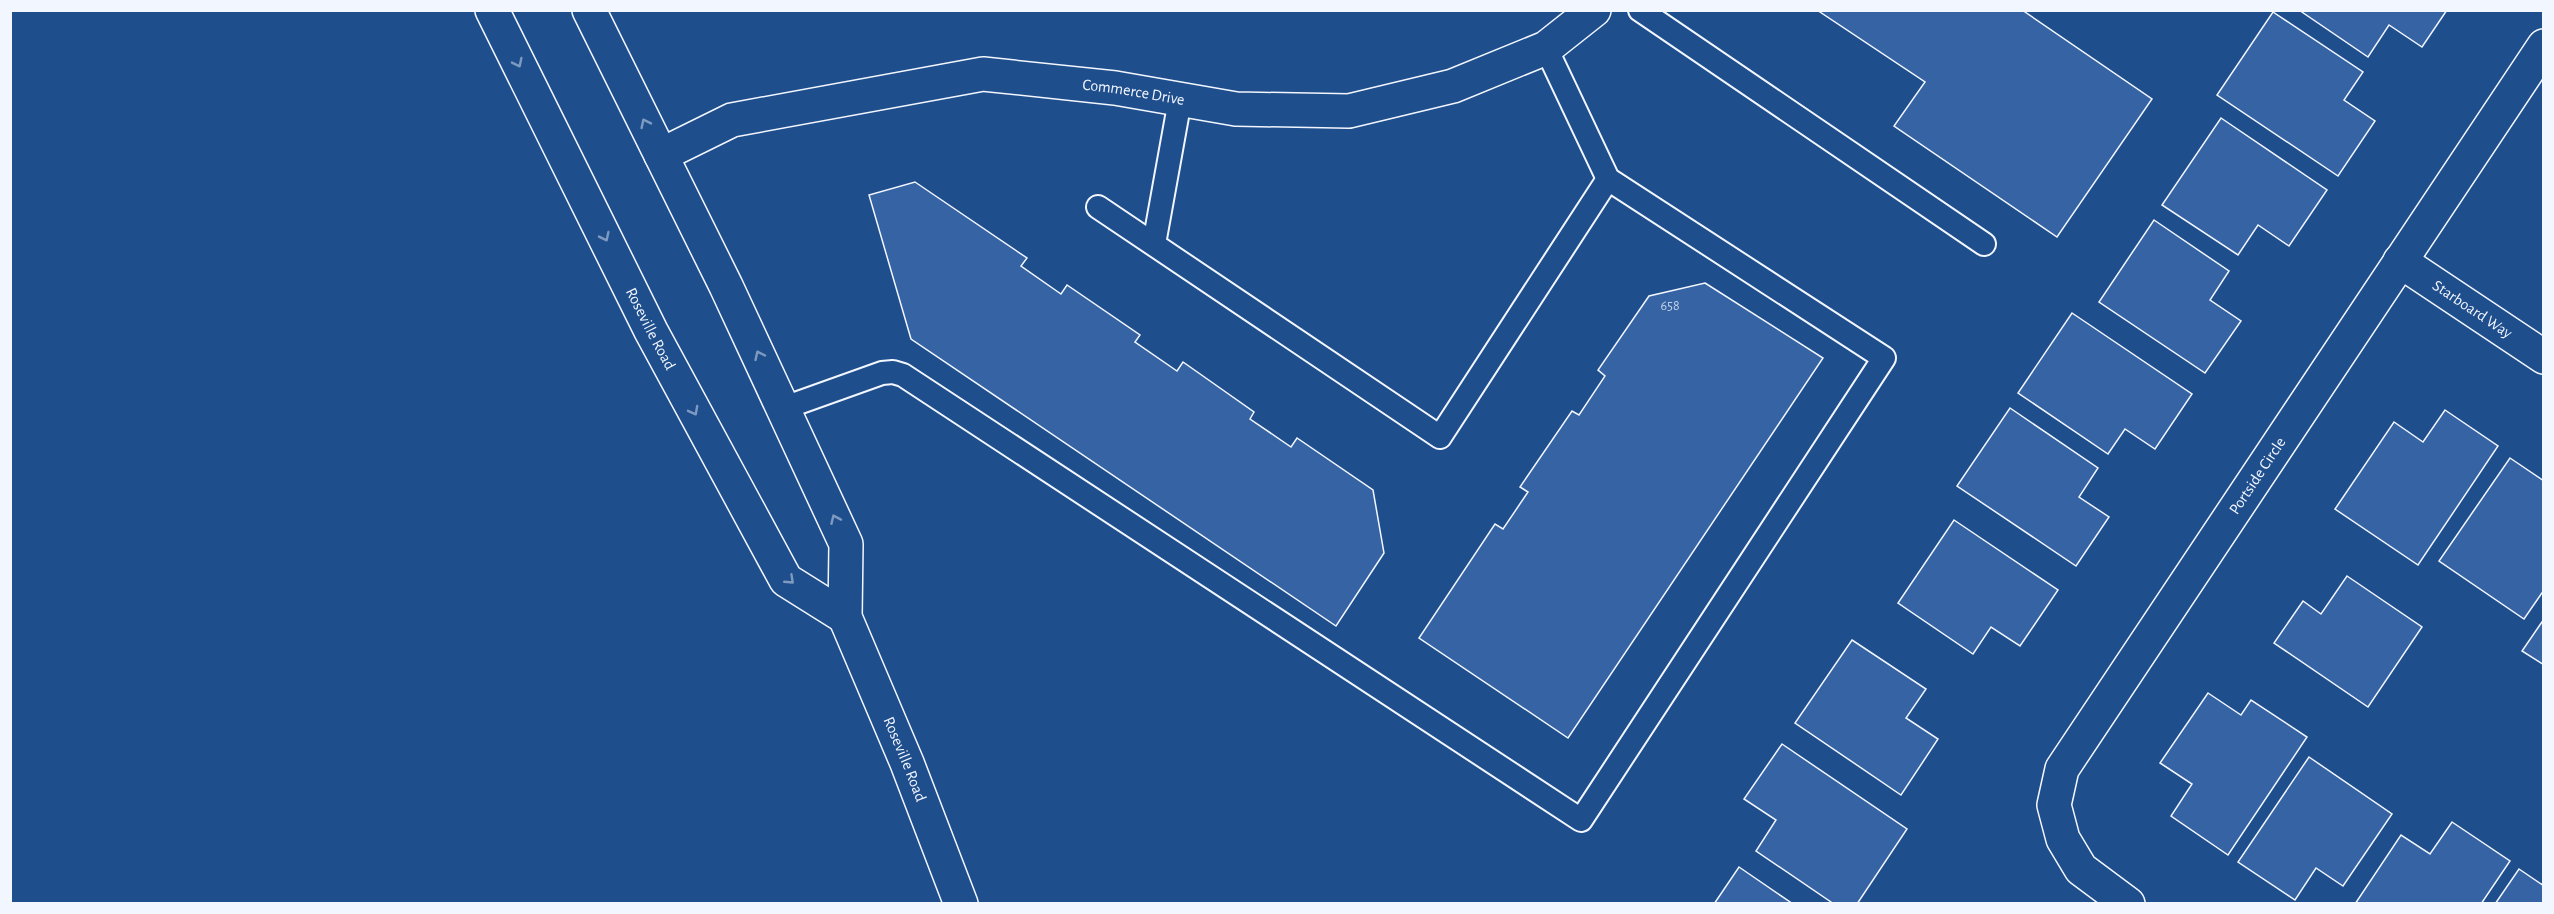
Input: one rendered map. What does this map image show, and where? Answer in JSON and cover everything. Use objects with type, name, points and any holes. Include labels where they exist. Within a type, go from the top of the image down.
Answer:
[{"type":"street","name":"Roseville Road","points":[[492,10],[651,331],[786,580],[845,617]]},
{"type":"street","name":"Roseville Road","points":[[589,10],[784,408],[846,544],[845,617],[907,763],[961,903]]},
{"type":"street","name":"Commerce Drive","points":[[661,154],[732,120],[983,74],[1115,88],[1236,109],[1349,111],[1453,86],[1546,48],[1594,10]]},
{"type":"street","name":"Portside Circle","points":[[2128,903],[2081,869],[2063,839],[2054,805],[2062,769],[2544,46]]},
{"type":"street","name":"Starboard Way","points":[[2400,261],[2544,357]]},
{"type":"lane","points":[[1640,10],[1984,244]]},
{"type":"lane","points":[[784,408],[882,373],[893,372],[903,375],[1581,820],[1884,358],[1608,179],[1546,48]]},
{"type":"lane","points":[[1154,244],[1180,100]]},
{"type":"lane","points":[[1098,207],[1440,437],[1608,179]]},
{"type":"building","points":[[1817,10],[2022,10],[2152,99],[2057,237],[1894,126],[1925,82]]},
{"type":"building","points":[[2299,10],[2447,10],[2422,47],[2389,25],[2368,57]]},
{"type":"building","points":[[2273,12],[2363,72],[2344,100],[2375,121],[2338,176],[2217,95]]},
{"type":"building","points":[[2221,118],[2327,190],[2289,246],[2258,225],[2238,255],[2162,205]]},
{"type":"building","points":[[915,182],[1027,258],[1021,266],[1061,294],[1067,285],[1140,335],[1135,342],[1177,371],[1183,362],[1254,412],[1250,419],[1291,447],[1297,438],[1373,490],[1384,553],[1336,626],[911,339],[869,195]]},
{"type":"building","points":[[2154,220],[2229,271],[2210,300],[2241,321],[2205,373],[2099,302]]},
{"type":"building","points":[[1705,283],[1823,358],[1568,738],[1419,638],[1495,524],[1503,529],[1528,492],[1520,487],[1572,411],[1579,415],[1605,376],[1598,370],[1649,296]]},
{"type":"building","points":[[2072,313],[2192,394],[2155,449],[2125,429],[2108,454],[2018,393]]},
{"type":"building","points":[[2010,408],[2098,468],[2079,497],[2109,517],[2076,566],[1957,486]]},
{"type":"building","points":[[2445,410],[2498,446],[2418,565],[2335,509],[2394,422],[2423,442]]},
{"type":"building","points":[[2510,458],[2544,481],[2544,590],[2524,619],[2439,561]]},
{"type":"building","points":[[1954,520],[2058,590],[2020,646],[1991,627],[1973,654],[1898,603]]},
{"type":"building","points":[[2347,576],[2422,627],[2368,707],[2274,643],[2303,601],[2321,614]]},
{"type":"building","points":[[2544,619],[2544,665],[2522,651]]},
{"type":"building","points":[[1852,640],[1926,689],[1906,718],[1938,739],[1901,795],[1795,723]]},
{"type":"building","points":[[2208,693],[2241,715],[2251,700],[2307,737],[2228,855],[2171,816],[2192,784],[2160,763]]},
{"type":"building","points":[[1782,744],[1907,829],[1857,904],[1834,904],[1756,851],[1776,820],[1744,799]]},
{"type":"building","points":[[2309,757],[2392,814],[2343,886],[2316,868],[2295,900],[2238,862]]},
{"type":"building","points":[[2452,822],[2510,861],[2481,904],[2355,904],[2401,835],[2430,854]]},
{"type":"building","points":[[1739,867],[1793,904],[1714,904]]},
{"type":"building","points":[[2519,869],[2544,886],[2544,904],[2495,904]]}]
